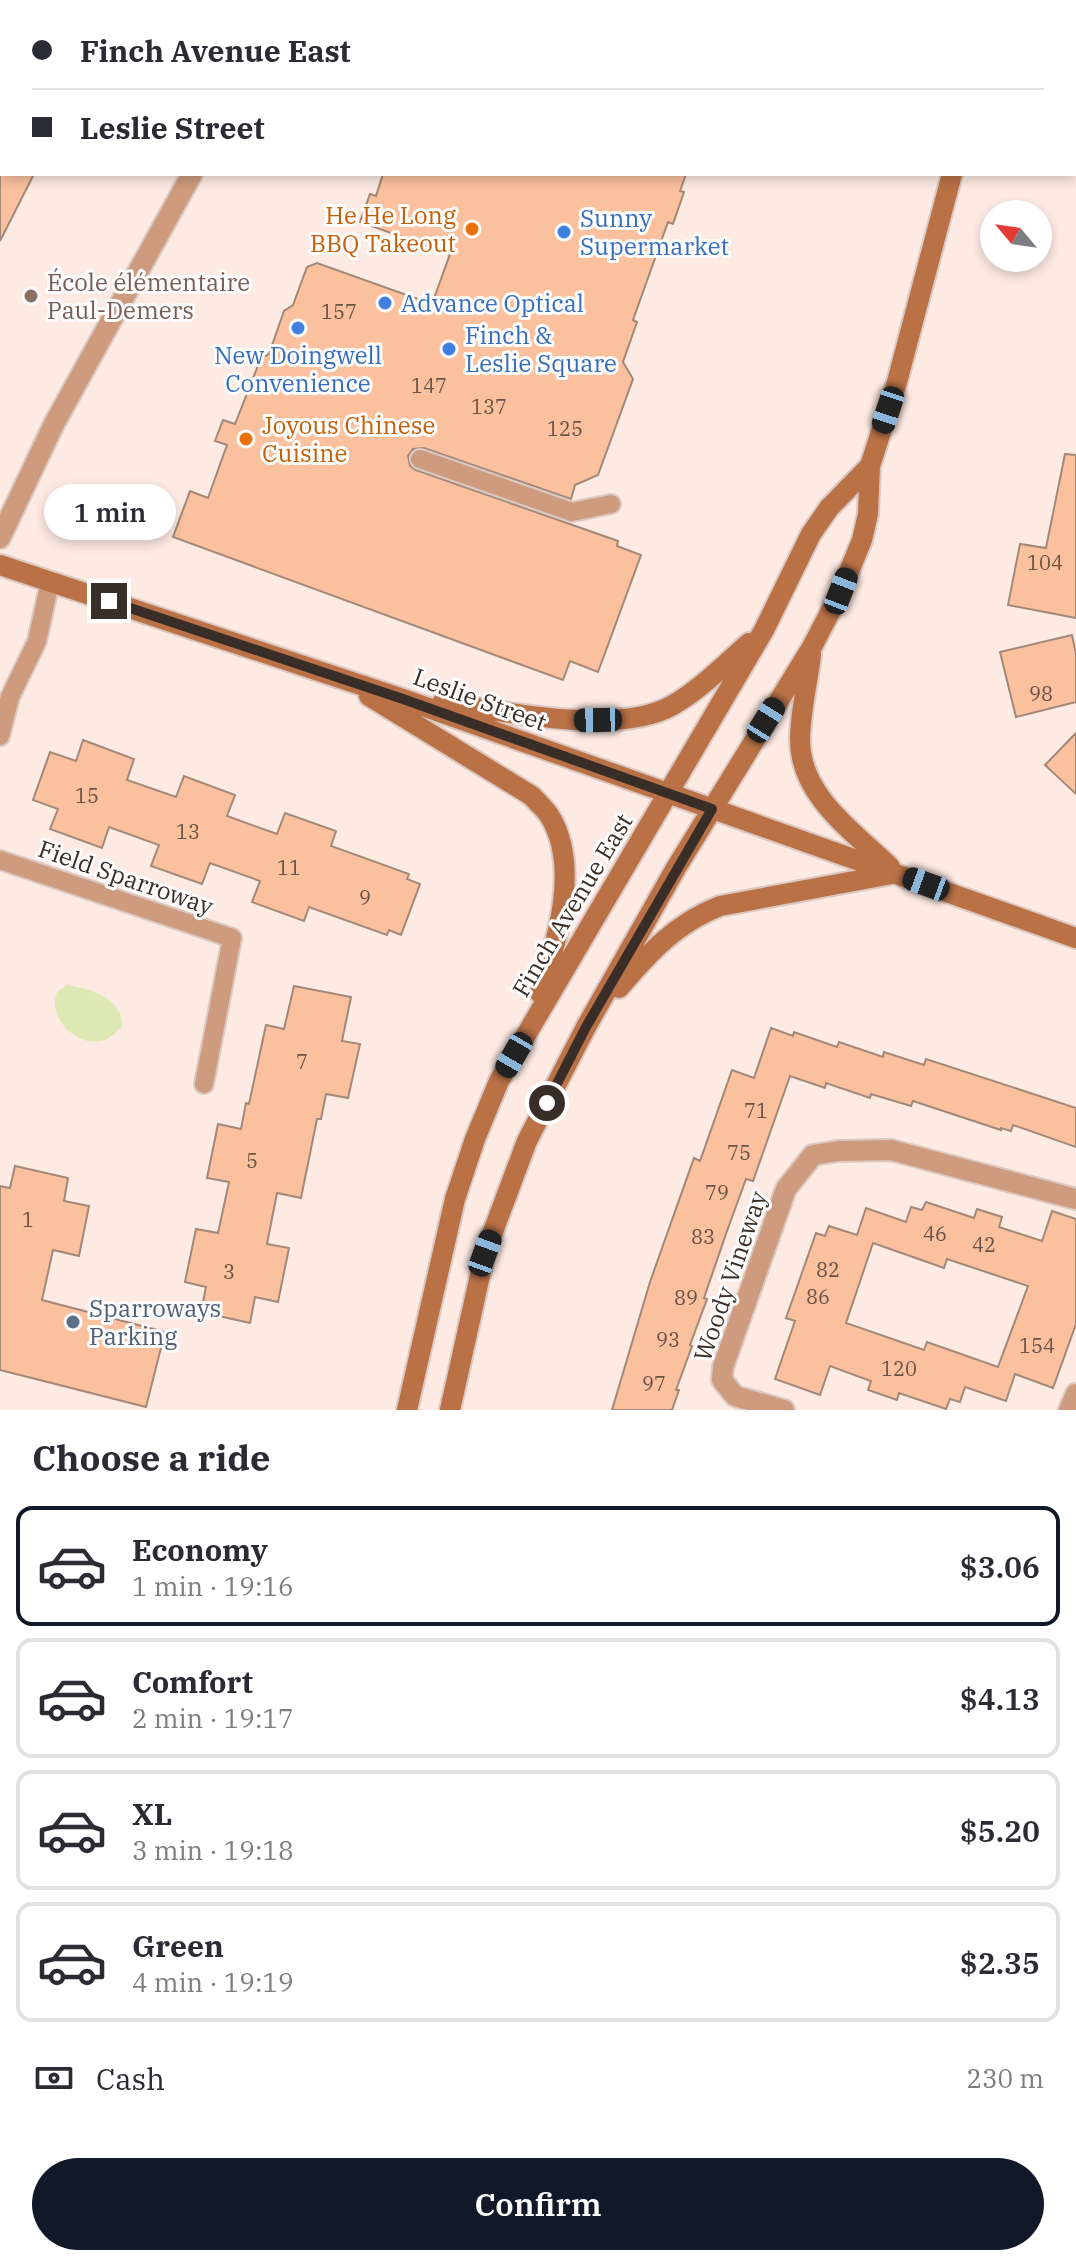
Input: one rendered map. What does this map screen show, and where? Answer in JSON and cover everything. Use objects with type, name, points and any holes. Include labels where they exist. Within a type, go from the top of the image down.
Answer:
[{"type":"main road","name":"Finch Avenue East","points":[[450,1410],[485,1253],[527,1141],[586,1027],[712,809],[812,647],[841,591],[862,540],[868,514],[870,466],[897,382],[951,176]]},
{"type":"main road","name":"Finch Avenue East","points":[[407,1410],[455,1199],[499,1081],[764,630],[811,534],[829,508],[870,466]]},
{"type":"main road","name":"Leslie Street","points":[[0,565],[403,699],[1076,938]]},
{"type":"main road","points":[[403,699],[581,720],[616,720],[648,715],[672,706],[764,630]]},
{"type":"main road","points":[[812,647],[800,742],[810,786],[896,873]]},
{"type":"main road","points":[[343,679],[532,796],[549,815],[560,843],[564,891],[553,952],[529,1030]]},
{"type":"main road","points":[[586,1027],[652,949],[676,928],[699,914],[720,906],[896,873]]},
{"type":"street","points":[[0,538],[54,424],[191,176]]},
{"type":"street","name":"Woody Vineway","points":[[784,1410],[735,1396],[722,1380],[723,1367],[786,1189],[813,1155],[891,1150],[1076,1199]]},
{"type":"street","points":[[1069,1410],[1076,1394]]},
{"type":"lane","points":[[420,459],[572,512],[611,504]]},
{"type":"lane","points":[[0,736],[5,695],[37,641],[50,582]]},
{"type":"lane","name":"Field Sparroway","points":[[0,860],[232,938],[204,1084]]},
{"type":"green space","points":[[67,985],[95,992],[111,1002],[121,1017],[122,1027],[107,1039],[98,1041],[81,1039],[66,1029],[55,1003],[57,992]]},
{"type":"building","points":[[0,176],[33,176],[0,241]]},
{"type":"building","name":"Finch & Leslie Square","points":[[382,176],[685,176],[680,191],[684,192],[673,224],[668,222],[633,320],[637,322],[623,362],[633,379],[598,475],[575,485],[571,499],[424,448],[413,449],[408,456],[410,466],[416,470],[618,541],[617,546],[641,555],[598,672],[570,661],[563,680],[173,537],[190,491],[208,498],[227,445],[215,441],[223,420],[235,424],[261,358],[269,354],[284,311],[293,305],[307,267],[317,263],[432,304],[450,254],[360,222],[370,194],[376,196]]},
{"type":"building","points":[[1065,454],[1076,455],[1076,618],[1008,605],[1020,544],[1046,548]]},
{"type":"building","points":[[1072,635],[1076,654],[1076,702],[1016,717],[1000,652]]},
{"type":"building","points":[[1076,733],[1076,794],[1045,765]]},
{"type":"building","points":[[83,740],[134,759],[127,780],[176,797],[184,776],[235,795],[227,816],[277,834],[285,813],[336,831],[331,846],[409,874],[407,879],[420,884],[401,935],[389,930],[387,935],[309,907],[304,921],[252,902],[260,881],[210,863],[202,884],[151,866],[159,845],[109,827],[102,848],[50,829],[58,809],[33,800],[50,752],[76,761]]},
{"type":"building","points":[[294,986],[351,997],[342,1041],[360,1044],[348,1098],[326,1094],[321,1119],[317,1119],[301,1198],[277,1193],[267,1244],[289,1248],[278,1302],[255,1297],[250,1323],[201,1312],[206,1287],[185,1282],[196,1229],[218,1233],[229,1182],[207,1178],[218,1124],[241,1129],[266,1025],[284,1029]]},
{"type":"building","points":[[771,1028],[793,1036],[794,1032],[837,1047],[839,1042],[883,1057],[884,1052],[924,1065],[926,1059],[1076,1108],[1076,1147],[1013,1125],[1011,1131],[1001,1130],[913,1101],[911,1106],[871,1094],[870,1098],[826,1083],[825,1088],[790,1076],[753,1181],[746,1179],[727,1231],[672,1410],[612,1410],[650,1282],[694,1158],[700,1161],[732,1070],[754,1078]]},
{"type":"building","points":[[15,1166],[68,1178],[64,1201],[89,1206],[79,1256],[53,1250],[42,1300],[165,1332],[146,1407],[0,1370],[0,1186],[10,1188]]},
{"type":"building","points":[[926,1202],[974,1218],[977,1209],[1002,1217],[999,1227],[1042,1241],[1052,1211],[1076,1219],[1076,1324],[1053,1388],[1015,1374],[1006,1401],[965,1387],[960,1402],[950,1399],[946,1409],[899,1393],[897,1400],[868,1390],[871,1381],[830,1366],[820,1395],[775,1379],[795,1321],[786,1318],[816,1233],[825,1236],[829,1226],[857,1235],[866,1208],[906,1222],[911,1207],[922,1210]],"holes":[[[873,1243],[944,1268],[947,1259],[1028,1286],[998,1367],[927,1342],[924,1350],[846,1323]]]},
{"type":"place","name":"He He Long BBQ Takeout","points":[[472,229]]},
{"type":"place","name":"Sunny Supermarket","points":[[564,232]]},
{"type":"place","name":"École élémentaire Paul-Demers","points":[[31,296]]},
{"type":"place","name":"Advance Optical","points":[[385,303]]},
{"type":"place","name":"New Doingwell Convenience","points":[[298,328]]},
{"type":"place","name":"Finch & Leslie Square","points":[[449,349]]},
{"type":"place","name":"Joyous Chinese Cuisine","points":[[246,439]]},
{"type":"place","name":"Sparroways Parking","points":[[73,1322]]},
{"type":"route","points":[[109,601],[403,699],[712,809],[586,1027],[547,1103]]}]
